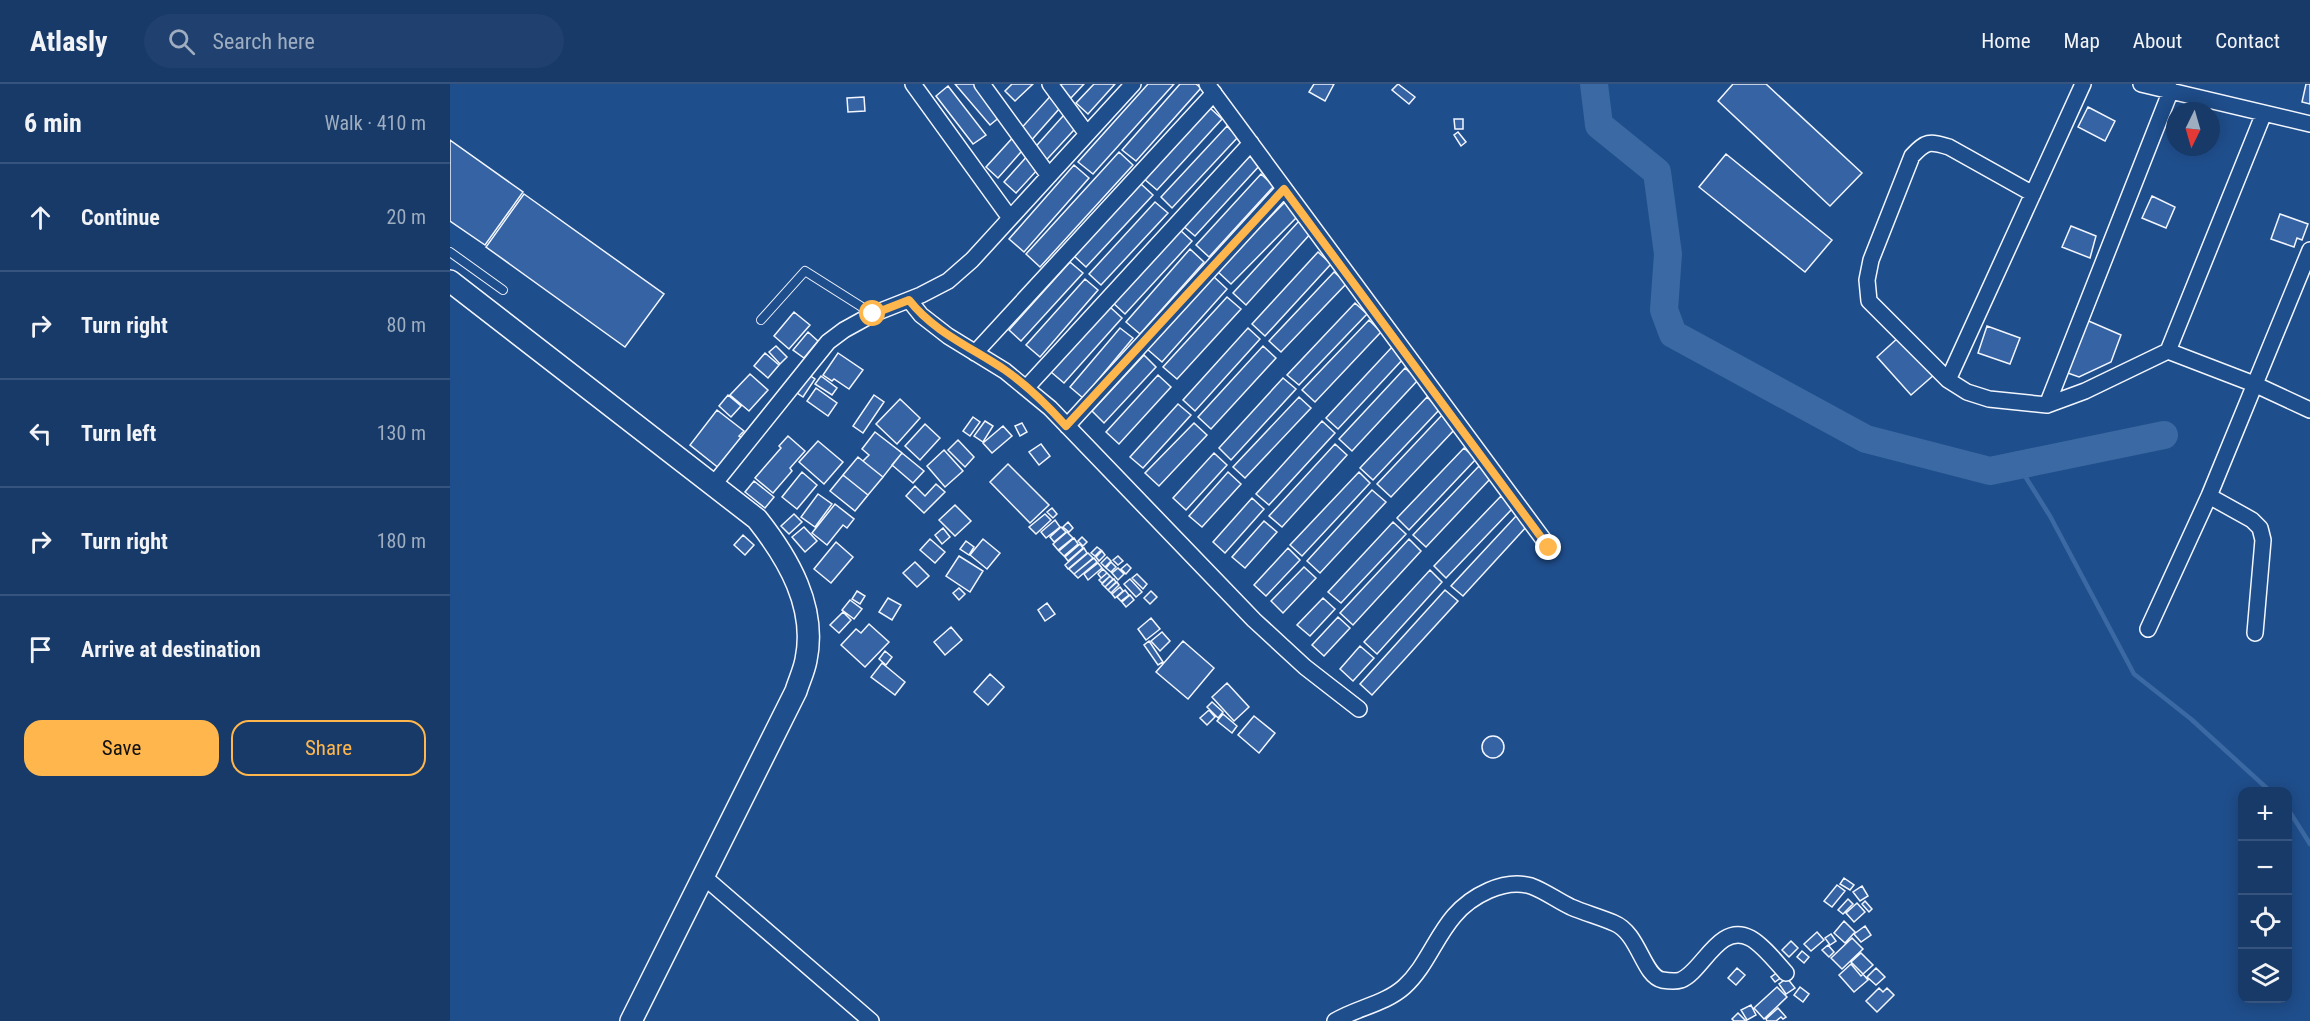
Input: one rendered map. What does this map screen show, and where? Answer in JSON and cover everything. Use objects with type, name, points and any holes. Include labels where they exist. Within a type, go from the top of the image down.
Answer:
[{"type":"street","points":[[913,84],[1010,218]]},
{"type":"street","points":[[982,84],[1049,176]]},
{"type":"street","points":[[1050,84],[1087,134]]},
{"type":"street","points":[[1948,380],[2083,84]]},
{"type":"street","points":[[2142,84],[2310,124]]},
{"type":"street","points":[[714,484],[828,342],[873,314],[948,281],[972,260],[1130,85]]},
{"type":"street","points":[[975,353],[1210,88],[1549,548]]},
{"type":"street","points":[[2047,405],[2171,90]]},
{"type":"street","points":[[2033,194],[1949,147],[1934,142],[1923,145],[1912,156],[1871,260],[1867,280],[1869,301],[1948,380],[1968,392],[1989,399],[2047,405],[2085,391],[2168,351],[2264,113]]},
{"type":"street","points":[[1027,387],[1251,143]]},
{"type":"street","points":[[1066,426],[1284,189]]},
{"type":"street","points":[[2148,630],[2209,496],[2310,250]]},
{"type":"street","points":[[450,281],[757,519],[780,549],[798,584],[808,625],[807,659],[796,691],[631,1021]]},
{"type":"street","points":[[909,300],[921,315],[948,336],[1005,370],[1027,387],[1254,620],[1305,667],[1359,709]]},
{"type":"street","points":[[2168,351],[2254,384],[2310,410]]},
{"type":"street","points":[[2209,496],[2252,520],[2260,528],[2263,540],[2255,633]]},
{"type":"street","points":[[703,876],[871,1021]]},
{"type":"street","points":[[1335,1021],[1350,1012],[1391,996],[1403,988],[1420,970],[1454,915],[1481,895],[1503,885],[1518,883],[1533,887],[1574,908],[1617,924],[1630,935],[1650,973],[1659,979],[1680,980],[1689,975],[1712,950],[1727,938],[1737,935],[1750,938],[1786,973]]},
{"type":"lane","points":[[450,252],[504,290]]},
{"type":"lane","points":[[761,320],[805,271],[873,314]]},
{"type":"building","points":[[955,84],[975,84],[1001,116],[990,125]]},
{"type":"building","points":[[1012,84],[1033,84],[1015,101],[1005,91]]},
{"type":"building","points":[[1062,84],[1084,84],[1071,98],[1059,87]]},
{"type":"building","points":[[1094,84],[1115,84],[1088,114],[1076,103]]},
{"type":"building","points":[[1148,84],[1174,84],[1093,174],[1078,162]]},
{"type":"building","points":[[1180,84],[1196,84],[1201,88],[1136,161],[1122,150]]},
{"type":"building","points":[[1314,84],[1334,84],[1325,101],[1309,92]]},
{"type":"building","points":[[1398,84],[1415,97],[1409,104],[1392,90]]},
{"type":"building","points":[[1733,84],[1766,84],[1862,173],[1830,206],[1718,101]]},
{"type":"building","points":[[2306,84],[2310,84],[2310,104],[2302,102]]},
{"type":"building","points":[[948,86],[986,135],[973,144],[936,96]]},
{"type":"building","points":[[1056,90],[1067,100],[998,178],[986,167]]},
{"type":"building","points":[[864,97],[865,111],[848,112],[847,98]]},
{"type":"building","points":[[1071,107],[1084,119],[1016,193],[1004,182]]},
{"type":"building","points":[[1209,107],[1222,119],[1157,190],[1143,178]]},
{"type":"building","points":[[2088,107],[2115,121],[2105,141],[2078,127]]},
{"type":"building","points":[[1454,119],[1463,119],[1463,129],[1455,129]]},
{"type":"building","points":[[1227,126],[1238,137],[1172,208],[1161,197]]},
{"type":"building","points":[[1458,132],[1466,142],[1461,146],[1454,135]]},
{"type":"building","points":[[450,140],[523,192],[485,245],[450,221]]},
{"type":"building","points":[[1119,152],[1133,165],[1040,267],[1026,254]]},
{"type":"building","points":[[1248,152],[1261,164],[1195,236],[1182,225]]},
{"type":"building","points":[[1726,154],[1832,240],[1805,272],[1699,187]]},
{"type":"building","points":[[1074,165],[1089,178],[1024,252],[1009,239]]},
{"type":"building","points":[[1261,174],[1274,186],[1209,257],[1196,245]]},
{"type":"building","points":[[1141,184],[1153,195],[1086,267],[1074,256]]},
{"type":"building","points":[[524,194],[664,294],[625,347],[486,247]]},
{"type":"building","points":[[2152,196],[2175,207],[2166,228],[2142,218]]},
{"type":"building","points":[[1155,202],[1168,213],[1101,285],[1089,274]]},
{"type":"building","points":[[1285,202],[1298,216],[1231,284],[1217,271]]},
{"type":"building","points":[[2280,214],[2308,224],[2302,240],[2297,238],[2294,247],[2271,239]]},
{"type":"building","points":[[1299,221],[1312,232],[1246,305],[1233,293]]},
{"type":"building","points":[[2071,226],[2096,236],[2090,258],[2062,247]]},
{"type":"building","points":[[1179,229],[1192,241],[1125,314],[1111,301]]},
{"type":"building","points":[[1190,249],[1204,262],[1140,334],[1126,322]]},
{"type":"building","points":[[1318,252],[1331,264],[1265,336],[1252,324]]},
{"type":"building","points":[[1070,262],[1083,273],[1021,341],[1009,330]]},
{"type":"building","points":[[1334,272],[1347,283],[1281,352],[1269,341]]},
{"type":"building","points":[[1213,276],[1227,289],[1162,362],[1147,349]]},
{"type":"building","points":[[1085,279],[1098,290],[1040,357],[1026,345]]},
{"type":"building","points":[[1227,297],[1241,309],[1177,379],[1163,367]]},
{"type":"building","points":[[1355,303],[1367,314],[1299,385],[1287,375]]},
{"type":"building","points":[[1110,307],[1122,318],[1064,383],[1051,372]]},
{"type":"building","points":[[794,312],[810,325],[789,349],[774,336]]},
{"type":"building","points":[[2084,319],[2121,335],[2111,362],[2079,377],[2065,372]]},
{"type":"building","points":[[1369,320],[1381,332],[1315,402],[1302,390]]},
{"type":"building","points":[[1987,326],[2020,338],[2010,364],[1978,353]]},
{"type":"building","points":[[1120,328],[1133,338],[1083,398],[1070,387]]},
{"type":"building","points":[[1248,328],[1260,339],[1195,411],[1183,400]]},
{"type":"building","points":[[808,332],[818,341],[804,358],[793,350]]},
{"type":"building","points":[[1900,336],[1935,374],[1911,395],[1877,357]]},
{"type":"building","points":[[776,346],[787,357],[780,364],[769,352]]},
{"type":"building","points":[[1263,346],[1276,358],[1211,429],[1198,417]]},
{"type":"building","points":[[1392,347],[1404,358],[1338,429],[1326,418]]},
{"type":"building","points":[[765,353],[779,365],[768,378],[754,366]]},
{"type":"building","points":[[838,353],[863,370],[849,389],[823,375]]},
{"type":"building","points":[[1144,355],[1156,367],[1104,423],[1092,411]]},
{"type":"building","points":[[1405,368],[1418,380],[1352,451],[1339,439]]},
{"type":"building","points":[[806,373],[815,379],[803,397],[794,391]]},
{"type":"building","points":[[750,374],[768,390],[749,411],[730,395]]},
{"type":"building","points":[[1158,375],[1171,387],[1119,444],[1106,432]]},
{"type":"building","points":[[821,376],[837,388],[832,395],[815,384]]},
{"type":"building","points":[[1283,378],[1296,389],[1231,460],[1219,448]]},
{"type":"building","points":[[816,388],[837,403],[828,416],[807,401]]},
{"type":"building","points":[[728,395],[741,406],[731,417],[719,406]]},
{"type":"building","points":[[874,395],[884,402],[863,433],[853,426]]},
{"type":"building","points":[[1299,397],[1311,408],[1245,478],[1233,467]]},
{"type":"building","points":[[1427,397],[1440,409],[1373,480],[1360,468]]},
{"type":"building","points":[[900,399],[920,418],[897,444],[876,424]]},
{"type":"building","points":[[1178,404],[1191,415],[1143,468],[1130,457]]},
{"type":"building","points":[[717,410],[744,431],[739,436],[744,439],[720,469],[690,445]]},
{"type":"building","points":[[1442,415],[1456,428],[1391,497],[1377,484]]},
{"type":"building","points":[[973,417],[980,422],[970,436],[963,431]]},
{"type":"building","points":[[985,421],[993,426],[983,442],[974,436]]},
{"type":"building","points":[[1322,421],[1335,433],[1269,505],[1256,494]]},
{"type":"building","points":[[1022,423],[1027,432],[1020,436],[1015,426]]},
{"type":"building","points":[[1194,423],[1207,435],[1159,486],[1145,473]]},
{"type":"building","points":[[925,424],[940,438],[920,460],[905,446]]},
{"type":"building","points":[[1003,426],[1012,436],[992,453],[983,443]]},
{"type":"building","points":[[875,432],[902,453],[883,477],[863,461],[869,455],[862,449]]},
{"type":"building","points":[[788,436],[805,451],[773,493],[755,478],[781,448],[779,446]]},
{"type":"building","points":[[958,440],[974,457],[965,467],[948,450]]},
{"type":"building","points":[[818,441],[843,462],[824,484],[799,462]]},
{"type":"building","points":[[1041,444],[1050,456],[1039,465],[1029,452]]},
{"type":"building","points":[[1335,444],[1347,455],[1282,527],[1269,516]]},
{"type":"building","points":[[1464,448],[1476,459],[1409,530],[1397,518]]},
{"type":"building","points":[[944,450],[963,471],[945,487],[927,466]]},
{"type":"building","points":[[902,453],[924,471],[913,483],[892,465]]},
{"type":"building","points":[[1214,453],[1227,465],[1186,510],[1173,498]]},
{"type":"building","points":[[858,457],[883,477],[868,495],[843,475]]},
{"type":"building","points":[[1008,464],[1049,505],[1030,523],[990,482]]},
{"type":"building","points":[[1479,466],[1491,478],[1426,547],[1413,535]]},
{"type":"building","points":[[802,472],[817,485],[797,509],[782,497]]},
{"type":"building","points":[[1228,472],[1241,484],[1202,527],[1189,516]]},
{"type":"building","points":[[1359,472],[1370,483],[1302,556],[1290,545]]},
{"type":"building","points":[[843,475],[868,495],[855,511],[830,491]]},
{"type":"building","points":[[754,481],[774,497],[765,508],[745,492]]},
{"type":"building","points":[[936,484],[945,492],[924,513],[906,496],[915,486],[925,496]]},
{"type":"building","points":[[1372,490],[1386,502],[1320,573],[1307,561]]},
{"type":"building","points":[[818,494],[832,504],[815,527],[801,517]]},
{"type":"building","points":[[1501,496],[1513,508],[1446,578],[1434,566]]},
{"type":"building","points":[[1252,498],[1264,509],[1225,553],[1213,542]]},
{"type":"building","points":[[835,504],[854,519],[847,528],[843,525],[827,545],[812,533]]},
{"type":"building","points":[[955,505],[971,521],[955,536],[939,520]]},
{"type":"building","points":[[1052,508],[1057,514],[1053,518],[1047,512]]},
{"type":"building","points":[[794,514],[802,522],[789,534],[781,526]]},
{"type":"building","points":[[1045,514],[1051,520],[1036,534],[1029,527]]},
{"type":"building","points":[[1517,515],[1528,525],[1463,596],[1451,586]]},
{"type":"building","points":[[1055,520],[1060,527],[1046,538],[1041,532]]},
{"type":"building","points":[[1264,521],[1277,532],[1245,568],[1232,557]]},
{"type":"building","points":[[1068,522],[1073,528],[1069,532],[1063,527]]},
{"type":"building","points":[[1393,522],[1406,534],[1341,603],[1328,592]]},
{"type":"building","points":[[804,527],[817,541],[805,552],[792,537]]},
{"type":"building","points":[[1061,527],[1066,532],[1054,542],[1050,537]]},
{"type":"building","points":[[943,528],[950,537],[942,544],[935,535]]},
{"type":"building","points":[[1067,532],[1073,538],[1058,550],[1053,544]]},
{"type":"building","points":[[743,535],[754,545],[745,555],[734,545]]},
{"type":"building","points":[[1082,537],[1087,542],[1083,546],[1078,541]]},
{"type":"building","points":[[1074,538],[1078,544],[1064,556],[1059,551]]},
{"type":"building","points":[[930,539],[945,552],[935,563],[920,550]]},
{"type":"building","points":[[983,539],[1000,553],[987,569],[970,555]]},
{"type":"building","points":[[1409,539],[1421,551],[1353,625],[1340,613]]},
{"type":"building","points":[[966,541],[974,547],[969,555],[960,549]]},
{"type":"building","points":[[836,542],[853,557],[831,583],[814,569]]},
{"type":"building","points":[[1080,544],[1083,548],[1068,561],[1065,557]]},
{"type":"building","points":[[1097,547],[1101,550],[1095,556],[1091,553]]},
{"type":"building","points":[[1084,548],[1087,553],[1068,569],[1065,565]]},
{"type":"building","points":[[1288,548],[1300,560],[1266,596],[1254,585]]},
{"type":"building","points":[[1102,551],[1105,555],[1099,561],[1096,557]]},
{"type":"building","points":[[1088,553],[1093,558],[1074,574],[1069,569]]},
{"type":"building","points":[[959,556],[983,571],[970,592],[946,576]]},
{"type":"building","points":[[1118,556],[1123,561],[1118,565],[1113,560]]},
{"type":"building","points":[[1107,557],[1111,561],[1105,567],[1101,563]]},
{"type":"building","points":[[1094,558],[1097,562],[1078,578],[1074,574]]},
{"type":"building","points":[[915,562],[929,576],[917,587],[903,573]]},
{"type":"building","points":[[1111,562],[1116,567],[1111,572],[1106,568]]},
{"type":"building","points":[[1098,563],[1102,568],[1088,580],[1084,574]]},
{"type":"building","points":[[1127,564],[1131,568],[1126,574],[1121,569]]},
{"type":"building","points":[[1304,567],[1316,578],[1283,613],[1271,601]]},
{"type":"building","points":[[1118,568],[1124,574],[1118,580],[1112,573]]},
{"type":"building","points":[[1103,569],[1107,573],[1101,578],[1098,574]]},
{"type":"building","points":[[1430,570],[1442,582],[1377,654],[1364,642]]},
{"type":"building","points":[[1107,573],[1110,576],[1102,583],[1099,580]]},
{"type":"building","points":[[1137,574],[1147,584],[1143,589],[1132,578]]},
{"type":"building","points":[[1110,576],[1113,579],[1105,587],[1102,584]]},
{"type":"building","points":[[1114,579],[1116,582],[1108,590],[1105,587]]},
{"type":"building","points":[[1130,579],[1142,592],[1136,597],[1124,584]]},
{"type":"building","points":[[1117,582],[1119,585],[1111,593],[1108,590]]},
{"type":"building","points":[[1120,587],[1123,591],[1115,598],[1112,594]]},
{"type":"building","points":[[959,588],[965,594],[959,600],[953,593]]},
{"type":"building","points":[[1125,590],[1129,595],[1121,601],[1117,597]]},
{"type":"building","points":[[1445,590],[1458,601],[1372,695],[1360,684]]},
{"type":"building","points":[[857,591],[865,596],[860,604],[852,599]]},
{"type":"building","points":[[1151,591],[1157,597],[1150,604],[1144,598]]},
{"type":"building","points":[[1130,595],[1134,600],[1126,607],[1122,602]]},
{"type":"building","points":[[888,598],[901,605],[892,620],[879,612]]},
{"type":"building","points":[[1323,598],[1335,609],[1310,636],[1297,625]]},
{"type":"building","points":[[850,600],[862,609],[854,619],[842,610]]},
{"type":"building","points":[[1047,603],[1055,614],[1045,621],[1038,610]]},
{"type":"building","points":[[843,612],[851,620],[839,633],[830,625]]},
{"type":"building","points":[[1338,617],[1350,628],[1324,656],[1312,645]]},
{"type":"building","points":[[1151,618],[1160,629],[1146,640],[1138,629]]},
{"type":"building","points":[[869,624],[889,642],[865,667],[841,645],[856,629],[861,633]]},
{"type":"building","points":[[951,627],[962,640],[945,655],[934,642]]},
{"type":"building","points":[[1162,632],[1170,641],[1160,651],[1151,641]]},
{"type":"building","points":[[1149,641],[1163,662],[1158,665],[1144,645]]},
{"type":"building","points":[[1183,641],[1214,668],[1188,699],[1156,672]]},
{"type":"building","points":[[1360,646],[1374,658],[1353,681],[1340,669]]},
{"type":"building","points":[[885,651],[892,657],[886,665],[879,659]]},
{"type":"building","points":[[882,663],[905,682],[895,695],[871,677]]},
{"type":"building","points":[[990,674],[1004,687],[988,705],[974,692]]},
{"type":"building","points":[[1227,683],[1249,707],[1234,721],[1212,697]]},
{"type":"building","points":[[1212,702],[1223,712],[1218,718],[1207,707]]},
{"type":"building","points":[[1209,710],[1215,717],[1207,725],[1200,718]]},
{"type":"building","points":[[1223,714],[1237,726],[1232,733],[1217,721]]},
{"type":"building","points":[[1254,716],[1275,733],[1259,753],[1238,735]]},
{"type":"building","points":[[1489,736],[1497,736],[1504,743],[1504,751],[1497,758],[1489,758],[1482,751],[1482,743]]},
{"type":"building","points":[[1844,878],[1854,885],[1850,890],[1840,884]]},
{"type":"building","points":[[1837,885],[1845,891],[1832,907],[1824,901]]},
{"type":"building","points":[[1862,886],[1868,896],[1860,901],[1853,892]]},
{"type":"building","points":[[1848,899],[1853,904],[1843,914],[1838,910]]},
{"type":"building","points":[[1865,901],[1872,909],[1869,912],[1862,904]]},
{"type":"building","points":[[1857,903],[1865,912],[1854,922],[1846,913]]},
{"type":"building","points":[[1844,921],[1855,932],[1845,943],[1834,933]]},
{"type":"building","points":[[1865,926],[1871,935],[1861,942],[1854,934]]},
{"type":"building","points":[[1817,932],[1824,940],[1811,951],[1804,944]]},
{"type":"building","points":[[1831,934],[1836,941],[1830,945],[1825,938]]},
{"type":"building","points":[[1852,938],[1863,949],[1842,969],[1831,958]]},
{"type":"building","points":[[1791,941],[1798,948],[1789,957],[1782,950]]},
{"type":"building","points":[[1828,945],[1834,952],[1829,957],[1822,950]]},
{"type":"building","points":[[1802,951],[1809,957],[1804,963],[1797,957]]},
{"type":"building","points":[[1861,953],[1873,965],[1863,974],[1851,962]]},
{"type":"building","points":[[1851,964],[1861,976],[1863,974],[1868,980],[1854,992],[1839,975]]},
{"type":"building","points":[[1737,968],[1745,975],[1736,985],[1728,978]]},
{"type":"building","points":[[1876,968],[1885,977],[1876,985],[1867,977]]},
{"type":"building","points":[[1778,972],[1782,977],[1775,982],[1771,977]]},
{"type":"building","points":[[1787,978],[1795,988],[1786,994],[1779,984]]},
{"type":"building","points":[[1777,987],[1787,997],[1764,1019],[1754,1008]]},
{"type":"building","points":[[1800,987],[1809,994],[1803,1002],[1794,995]]},
{"type":"building","points":[[1879,988],[1883,992],[1887,988],[1894,995],[1877,1012],[1866,1001]]},
{"type":"building","points":[[1751,1005],[1756,1015],[1747,1020],[1741,1010]]},
{"type":"building","points":[[1778,1008],[1786,1017],[1783,1019],[1781,1017],[1776,1021],[1767,1021],[1766,1019]]},
{"type":"building","points":[[1738,1013],[1746,1021],[1734,1021],[1732,1019]]},
{"type":"waterway","points":[[1594,84],[1599,125],[1657,172],[1668,254],[1664,310],[1673,334],[1866,439],[1990,471],[2164,435]]},
{"type":"waterway","points":[[2018,465],[2050,516],[2134,674],[2191,719],[2266,787]]},
{"type":"waterway","points":[[2292,815],[2310,844]]},
{"type":"route","points":[[873,314],[909,300],[921,315],[948,336],[1005,370],[1027,387],[1066,426],[1284,189],[1549,548]]}]
